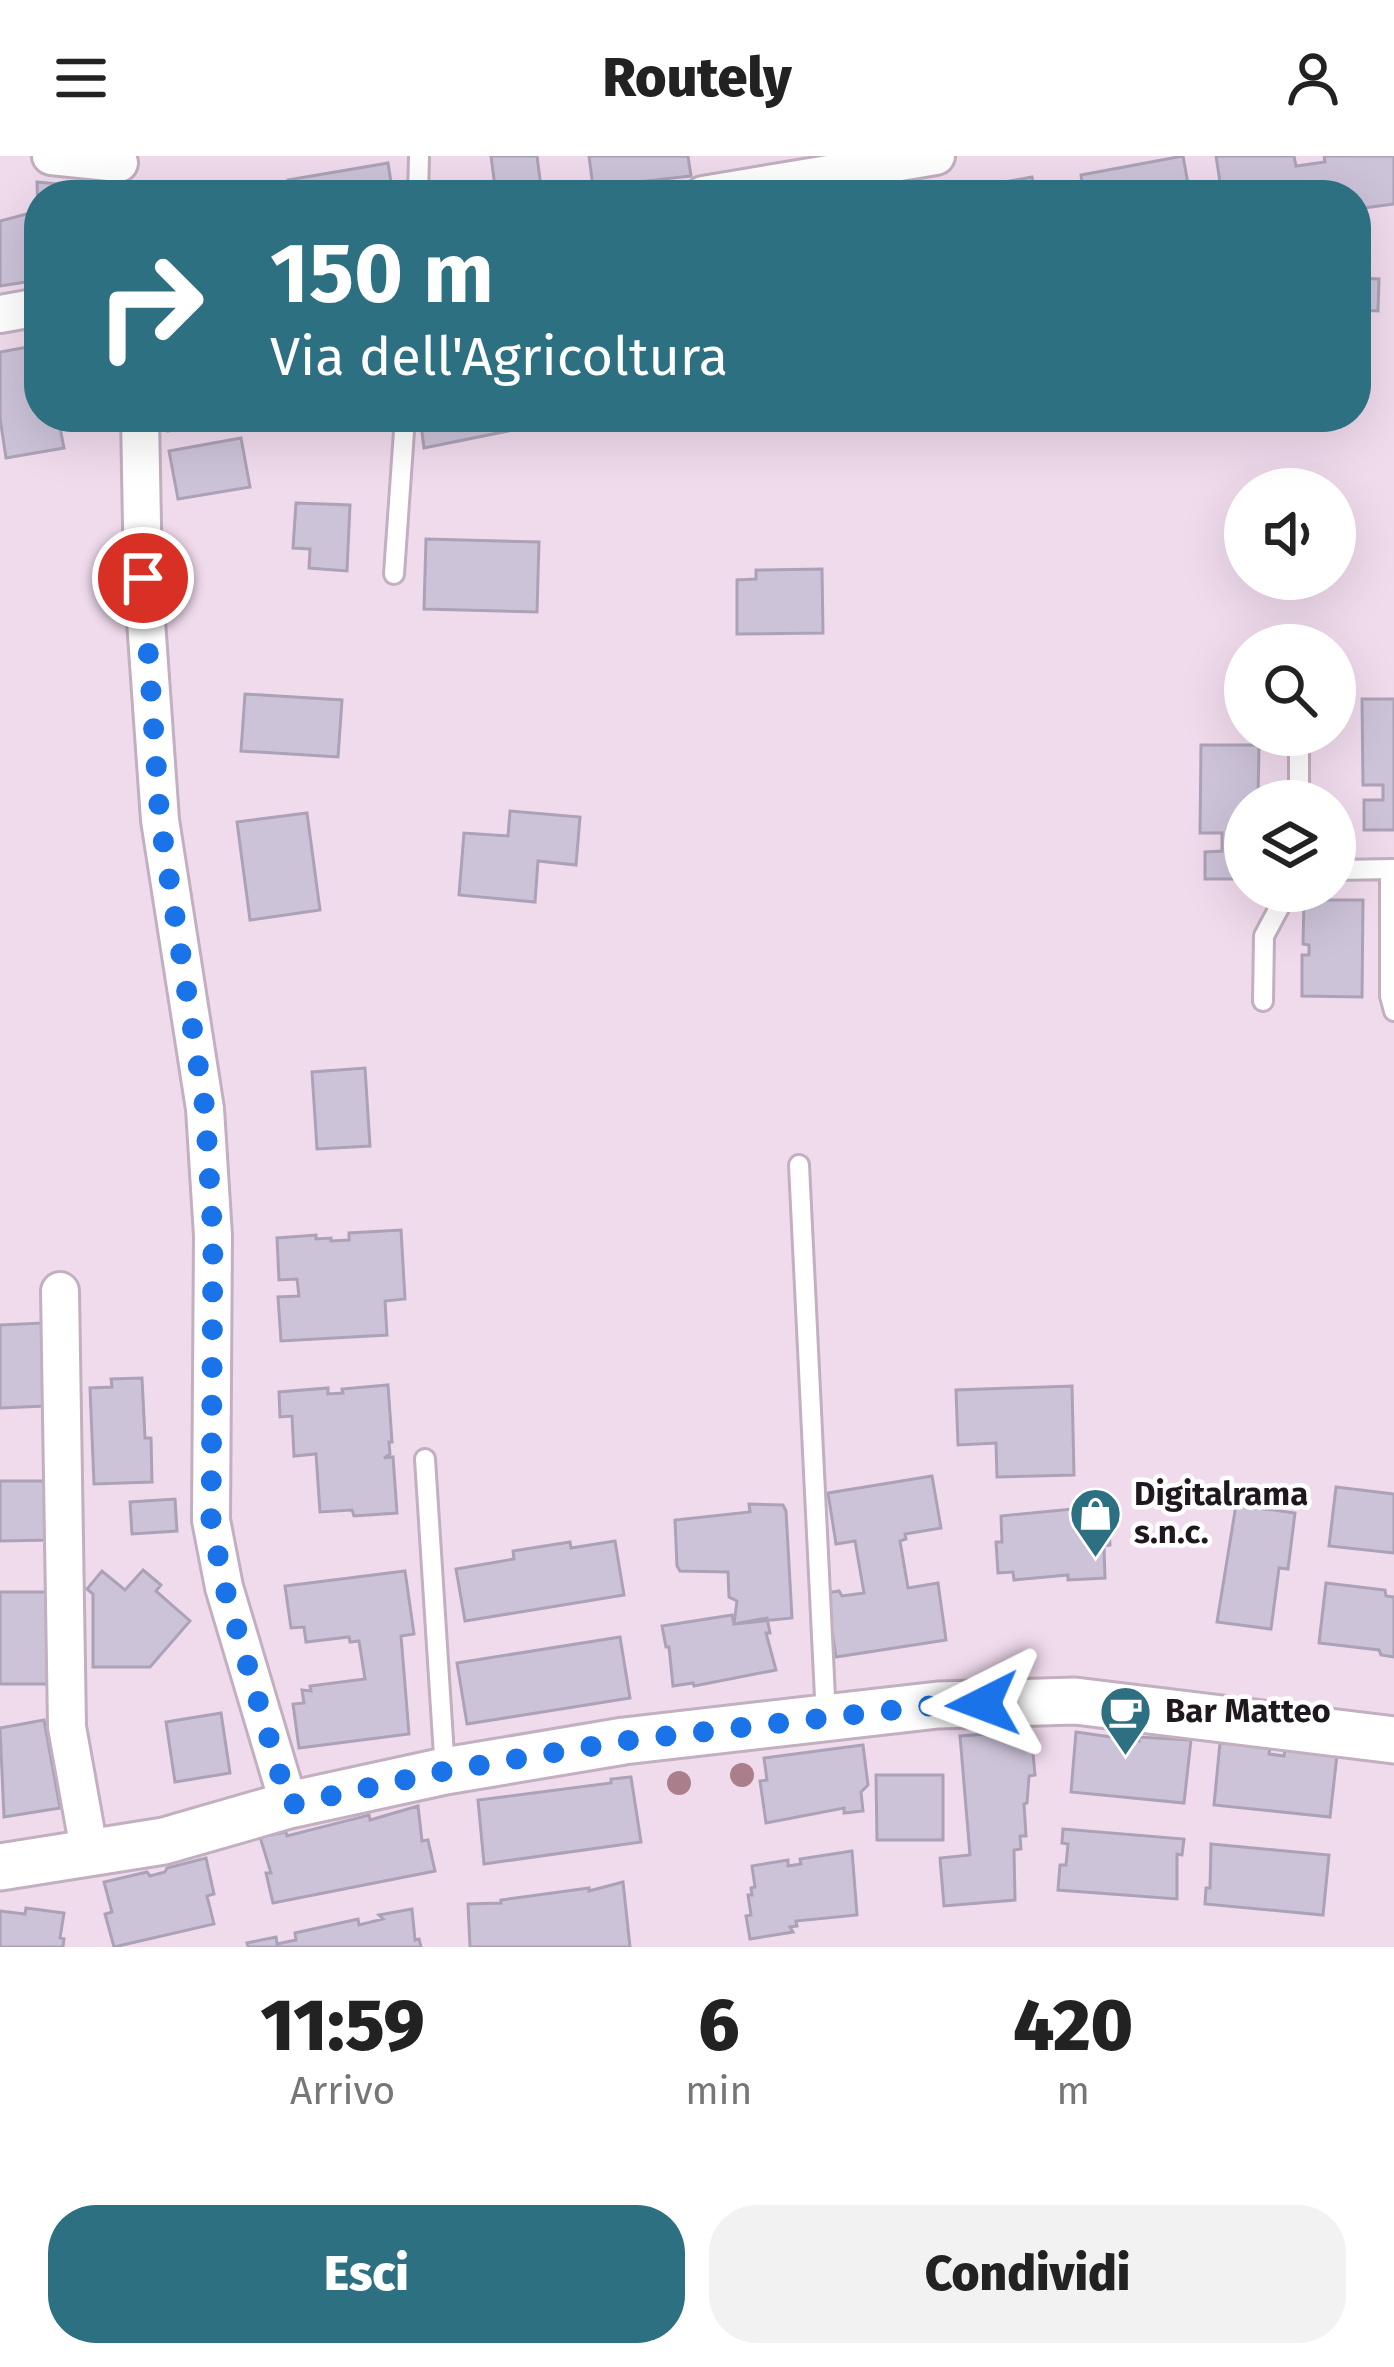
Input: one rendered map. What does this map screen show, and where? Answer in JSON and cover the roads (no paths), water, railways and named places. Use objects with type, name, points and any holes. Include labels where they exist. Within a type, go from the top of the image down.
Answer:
[{"type":"street","points":[[51,156],[120,171]]},
{"type":"street","points":[[793,180],[936,156]]},
{"type":"street","points":[[140,432],[143,578],[160,820],[205,1109],[213,1236],[211,1520],[224,1586],[289,1805]]},
{"type":"street","points":[[60,1291],[67,1726],[90,1855]]},
{"type":"street","points":[[0,1867],[164,1840],[289,1805],[445,1771],[623,1741],[938,1705],[1075,1701],[1394,1741]]},
{"type":"lane","points":[[394,574],[403,432]]},
{"type":"lane","points":[[1356,870],[1392,869],[1390,996],[1394,1011]]},
{"type":"lane","points":[[1263,1000],[1264,936],[1277,912]]},
{"type":"lane","points":[[799,1166],[826,1718]]},
{"type":"lane","points":[[425,1459],[445,1771]]},
{"type":"place","name":"Digitalrama s.n.c.","points":[[1095,1559]]},
{"type":"place","name":"Bar Matteo","points":[[1126,1757]]}]
